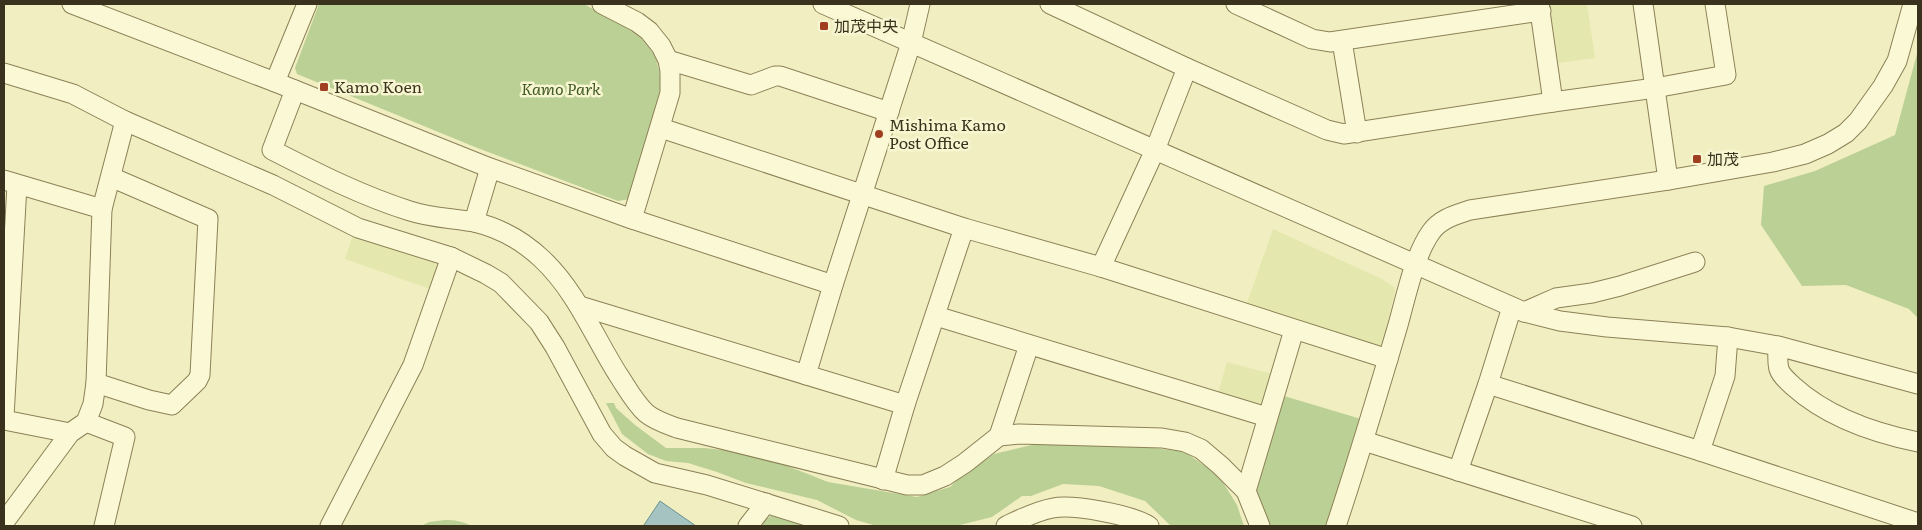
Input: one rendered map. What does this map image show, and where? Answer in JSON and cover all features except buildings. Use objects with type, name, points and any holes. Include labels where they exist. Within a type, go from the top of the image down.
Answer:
[{"type":"street","points":[[72,4],[275,82],[490,168],[632,219],[833,285]]},
{"type":"street","points":[[275,82],[307,4]]},
{"type":"street","points":[[602,4],[637,22],[649,31],[656,38],[668,60],[671,87],[632,219]]},
{"type":"street","points":[[823,4],[1518,310],[1560,321],[1728,337],[1778,346],[1918,384]]},
{"type":"street","points":[[806,375],[889,112],[920,4]]},
{"type":"street","points":[[1050,4],[1187,68],[1327,130],[1344,134],[1655,88],[1726,75],[1715,4]]},
{"type":"street","points":[[1236,4],[1321,42],[1342,41],[1540,7],[1553,102]]},
{"type":"street","points":[[1643,4],[1668,180]]},
{"type":"street","points":[[1336,526],[1364,441],[1415,265],[1430,233],[1438,223],[1470,210],[1773,162],[1805,154],[1828,144],[1846,133],[1858,121],[1897,61],[1912,4]]},
{"type":"street","points":[[1342,41],[1356,133]]},
{"type":"street","points":[[668,60],[751,85],[780,76],[889,112]]},
{"type":"street","points":[[1101,267],[1154,150],[1187,68]]},
{"type":"street","points":[[4,73],[73,94],[125,121],[273,185],[358,228],[451,257],[486,274],[501,283],[539,322],[556,347],[602,434],[614,448],[655,474],[707,485],[839,526]]},
{"type":"street","points":[[295,90],[272,150],[344,186],[410,211],[434,218],[474,222],[508,233],[523,242],[543,260],[580,306],[605,353],[626,387],[646,413],[676,428],[883,480],[907,485],[923,485],[945,476],[965,464],[999,436],[1030,345]]},
{"type":"street","points":[[5,522],[70,433],[86,422],[93,404],[96,383],[102,209],[125,121]]},
{"type":"street","points":[[660,128],[964,228],[1101,267],[1388,359]]},
{"type":"street","points":[[474,222],[490,168]]},
{"type":"street","points":[[96,383],[149,400],[172,405],[197,381],[200,375],[208,219],[111,177]]},
{"type":"street","points":[[70,433],[4,419],[11,182],[102,209]]},
{"type":"street","points":[[883,480],[904,405],[936,316],[964,228]]},
{"type":"street","points":[[330,526],[413,365],[451,257]]},
{"type":"street","points":[[1518,310],[1556,298],[1592,293],[1620,286],[1696,262]]},
{"type":"street","points":[[580,306],[904,405]]},
{"type":"street","points":[[1458,471],[1488,384],[1518,310]]},
{"type":"street","points":[[936,316],[1268,417]]},
{"type":"street","points":[[1246,491],[1294,330]]},
{"type":"street","points":[[1700,451],[1725,376],[1728,337]]},
{"type":"street","points":[[1778,346],[1779,368],[1783,377],[1810,400],[1855,424],[1902,439],[1918,442]]},
{"type":"street","points":[[1488,384],[1918,523]]},
{"type":"street","points":[[86,422],[126,437],[104,526]]},
{"type":"street","points":[[999,436],[1018,434],[1113,436],[1162,438],[1185,442],[1201,449],[1246,491],[1260,526]]},
{"type":"street","points":[[1364,441],[1632,526]]},
{"type":"street","points":[[748,526],[766,503]]},
{"type":"street","points":[[1006,526],[1031,514],[1055,507],[1080,508],[1103,512],[1143,522],[1149,526]]},
{"type":"green space","name":"Kamo Park","points":[[319,4],[584,4],[630,30],[646,42],[656,58],[662,83],[630,199],[618,201],[475,147],[297,74],[295,68]]},
{"type":"green space","points":[[1549,4],[1587,4],[1595,58],[1558,63]]},
{"type":"green space","points":[[1918,50],[1918,318],[1909,309],[1846,285],[1802,286],[1761,225],[1764,186],[1815,171],[1895,135]]},
{"type":"green space","points":[[1273,229],[1382,279],[1394,287],[1395,291],[1382,347],[1372,349],[1246,306]]},
{"type":"green space","points":[[353,235],[384,247],[434,260],[438,266],[430,289],[345,259]]},
{"type":"green space","points":[[1227,362],[1272,374],[1263,405],[1218,393]]},
{"type":"green space","points":[[1284,396],[1361,419],[1329,526],[1265,526],[1254,492]]},
{"type":"green space","points":[[606,403],[614,403],[616,408],[635,425],[666,448],[704,448],[742,452],[785,465],[828,482],[917,497],[950,487],[958,479],[994,454],[1044,442],[1138,446],[1185,452],[1219,476],[1237,505],[1244,526],[1171,526],[1145,501],[1099,486],[1063,484],[1031,496],[1022,496],[992,517],[956,526],[877,526],[856,520],[817,500],[746,483],[688,463],[666,461],[648,454],[622,434]]},
{"type":"green space","points":[[772,515],[812,526],[757,526]]},
{"type":"green space","points":[[458,521],[471,526],[421,526],[429,522]]},
{"type":"water","points":[[660,501],[696,526],[644,525]]},
{"type":"place","name":"加茂中央","points":[[824,26]]},
{"type":"place","name":"Kamo Koen","points":[[324,87]]},
{"type":"place","name":"Mishima Kamo Post Office","points":[[879,134]]},
{"type":"place","name":"加茂","points":[[1697,159]]}]
